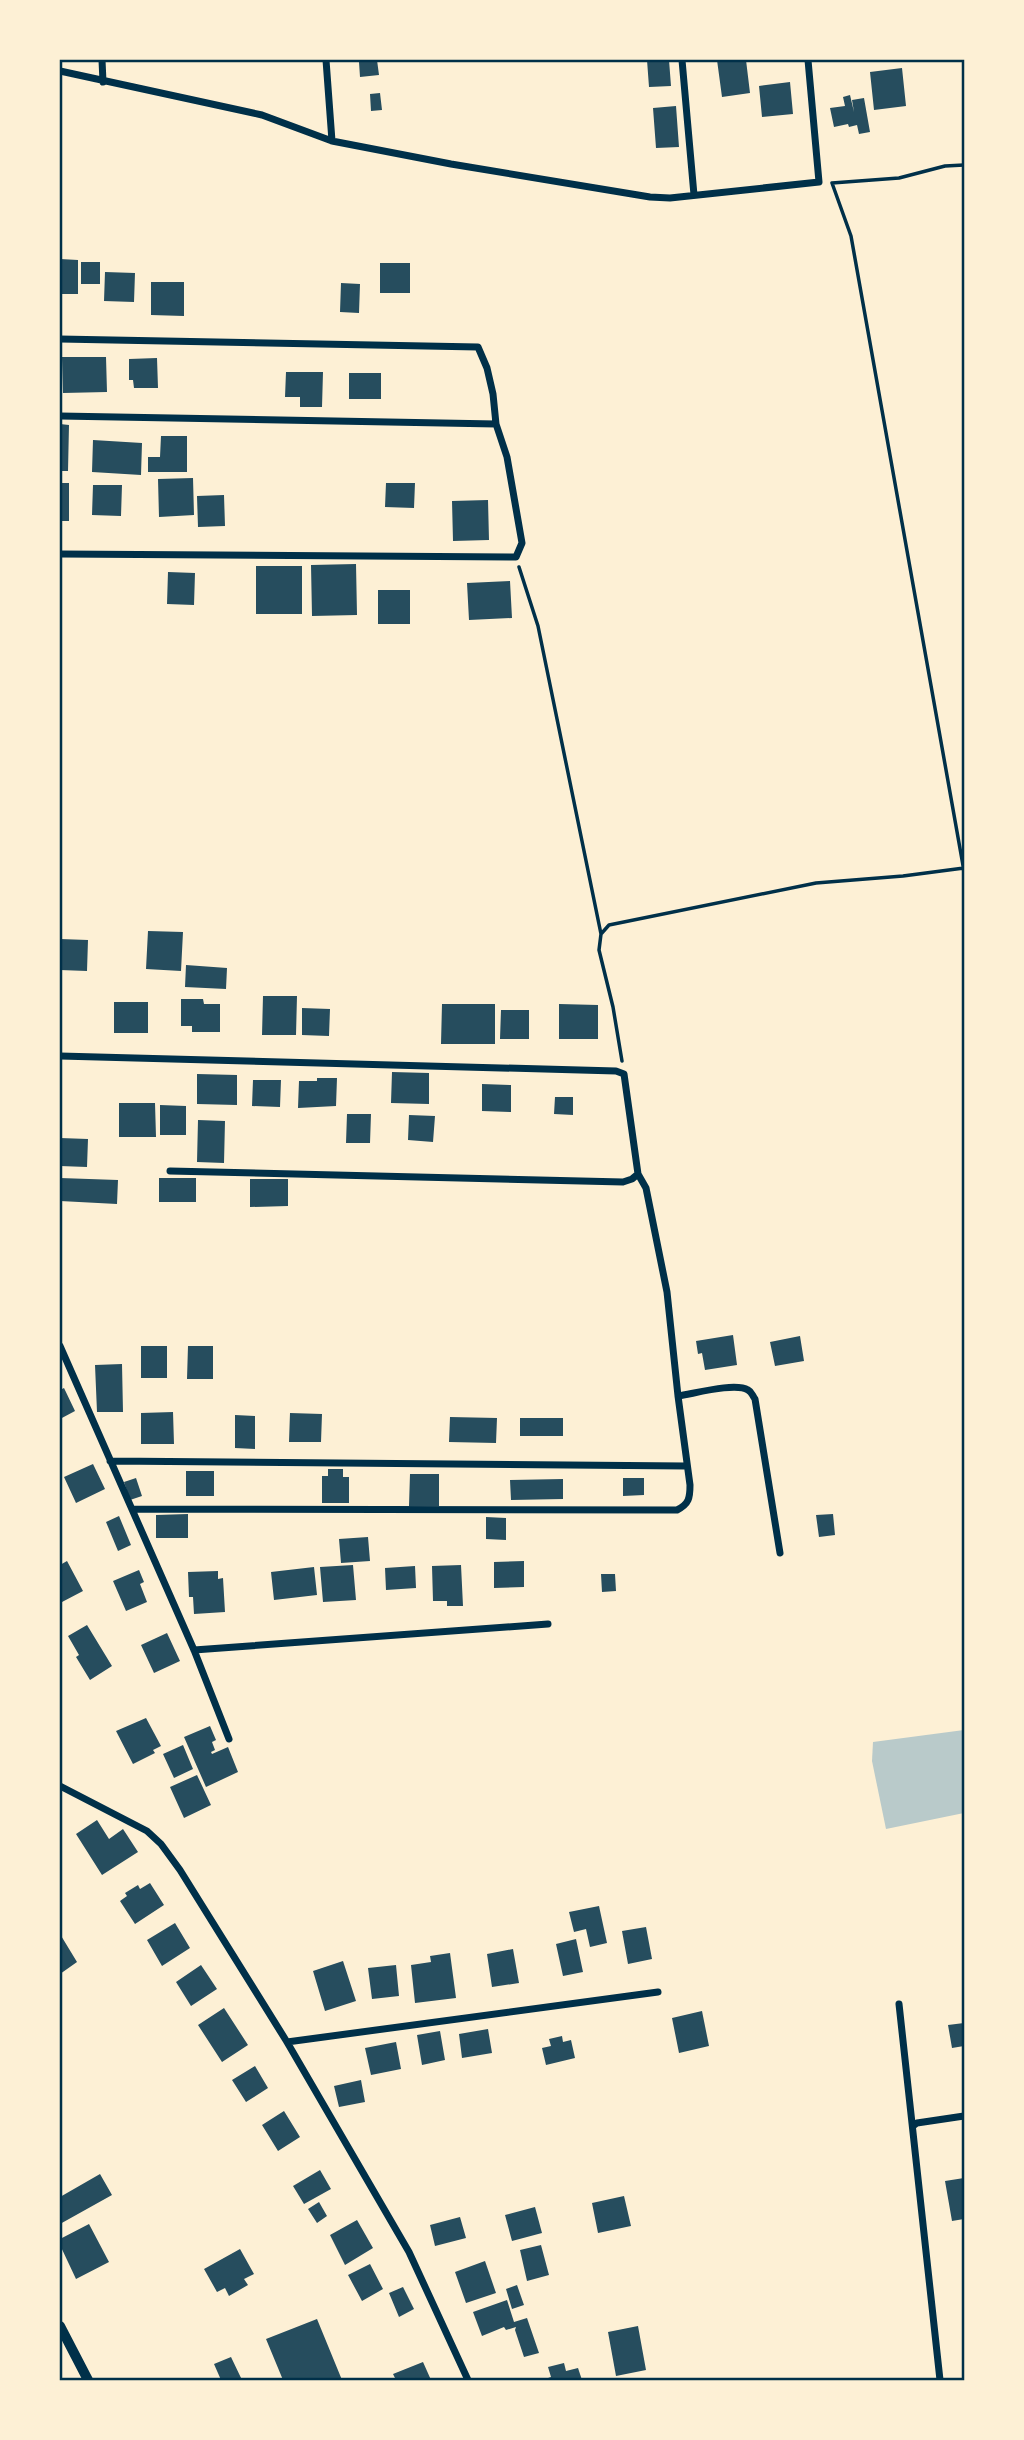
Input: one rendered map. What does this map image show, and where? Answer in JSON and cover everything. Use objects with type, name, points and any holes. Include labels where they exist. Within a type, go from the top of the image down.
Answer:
[{"type":"street","points":[[102,60],[103,82]]},
{"type":"street","points":[[326,60],[332,141]]},
{"type":"street","points":[[682,60],[694,195]]},
{"type":"street","points":[[60,71],[262,115],[332,141],[451,164],[670,198],[819,182],[808,60]]},
{"type":"street","points":[[60,339],[478,347],[487,368],[493,394],[496,424],[507,457],[522,543],[516,557],[60,554]]},
{"type":"street","points":[[60,416],[496,424]]},
{"type":"street","points":[[60,1056],[616,1071],[624,1074],[638,1174],[646,1188],[667,1292],[690,1496],[685,1506],[677,1510],[132,1510]]},
{"type":"street","points":[[170,1171],[622,1182],[638,1174]]},
{"type":"street","points":[[60,1346],[194,1650],[229,1739]]},
{"type":"street","points":[[678,1396],[731,1387],[750,1391],[755,1399],[780,1553]]},
{"type":"street","points":[[110,1461],[686,1466]]},
{"type":"street","points":[[194,1650],[548,1624]]},
{"type":"street","points":[[60,1786],[147,1831],[161,1844],[201,1902],[287,2042],[409,2252],[468,2381]]},
{"type":"street","points":[[287,2042],[658,1992]]},
{"type":"street","points":[[899,2004],[940,2381]]},
{"type":"street","points":[[913,2126],[917,2123],[964,2116]]},
{"type":"street","points":[[60,2326],[88,2381]]},
{"type":"path","points":[[601,934],[609,925],[631,919],[816,883],[964,869],[851,236],[832,183],[899,178],[945,166],[964,165]]},
{"type":"path","points":[[516,557],[538,626],[601,934],[599,950],[613,1007],[624,1074]]},
{"type":"shaded area","points":[[964,1730],[964,1813],[886,1829],[872,1761],[873,1742]]},
{"type":"building","points":[[377,60],[379,75],[360,77],[359,62]]},
{"type":"building","points":[[647,60],[669,60],[671,86],[649,87]]},
{"type":"building","points":[[717,60],[746,60],[750,93],[722,97]]},
{"type":"building","points":[[902,68],[906,106],[874,110],[870,72]]},
{"type":"building","points":[[790,82],[793,114],[762,117],[759,86]]},
{"type":"building","points":[[380,93],[382,110],[371,111],[370,94]]},
{"type":"building","points":[[850,95],[854,112],[852,100],[864,98],[870,132],[859,134],[857,125],[834,127],[830,108],[845,106],[843,97]]},
{"type":"building","points":[[676,106],[679,147],[656,148],[653,108]]},
{"type":"building","points":[[60,259],[78,260],[78,294],[60,294]]},
{"type":"building","points":[[81,262],[100,262],[100,284],[81,284]]},
{"type":"building","points":[[380,263],[410,263],[410,293],[380,293]]},
{"type":"building","points":[[105,272],[135,273],[134,302],[104,301]]},
{"type":"building","points":[[151,282],[184,282],[184,316],[151,315]]},
{"type":"building","points":[[341,283],[360,284],[359,313],[340,312]]},
{"type":"building","points":[[62,357],[106,357],[107,392],[63,393]]},
{"type":"building","points":[[157,358],[158,388],[134,388],[133,380],[129,380],[129,359]]},
{"type":"building","points":[[286,372],[323,372],[322,407],[300,407],[300,397],[285,397]]},
{"type":"building","points":[[349,373],[381,373],[381,399],[349,399]]},
{"type":"building","points":[[60,424],[69,425],[68,471],[60,471]]},
{"type":"building","points":[[161,436],[187,436],[187,472],[148,472],[148,457],[160,457]]},
{"type":"building","points":[[93,440],[142,443],[141,475],[92,472]]},
{"type":"building","points":[[193,478],[194,515],[159,517],[158,479]]},
{"type":"building","points":[[60,483],[69,483],[69,521],[60,521]]},
{"type":"building","points":[[386,483],[415,483],[414,508],[385,507]]},
{"type":"building","points":[[93,485],[122,485],[121,516],[92,515]]},
{"type":"building","points":[[224,495],[225,526],[198,527],[197,496]]},
{"type":"building","points":[[488,500],[489,540],[453,541],[452,501]]},
{"type":"building","points":[[356,564],[357,615],[312,616],[311,565]]},
{"type":"building","points":[[256,566],[302,566],[302,614],[256,614]]},
{"type":"building","points":[[168,572],[195,573],[194,605],[167,604]]},
{"type":"building","points":[[510,581],[512,618],[469,620],[467,583]]},
{"type":"building","points":[[378,590],[410,590],[410,624],[378,624]]},
{"type":"building","points":[[148,931],[183,932],[181,971],[146,969]]},
{"type":"building","points":[[60,939],[88,940],[87,971],[60,970]]},
{"type":"building","points":[[186,965],[227,968],[226,989],[185,987]]},
{"type":"building","points":[[263,996],[297,996],[296,1035],[262,1035]]},
{"type":"building","points":[[181,999],[203,999],[204,1004],[220,1004],[220,1032],[192,1032],[192,1026],[181,1026]]},
{"type":"building","points":[[114,1002],[148,1002],[148,1033],[114,1033]]},
{"type":"building","points":[[442,1004],[495,1004],[495,1044],[441,1044]]},
{"type":"building","points":[[559,1004],[598,1005],[598,1039],[559,1039]]},
{"type":"building","points":[[302,1008],[330,1009],[329,1036],[302,1035]]},
{"type":"building","points":[[501,1010],[529,1010],[529,1039],[500,1039]]},
{"type":"building","points":[[392,1072],[429,1073],[429,1104],[391,1103]]},
{"type":"building","points":[[197,1074],[237,1075],[237,1105],[197,1104]]},
{"type":"building","points":[[317,1078],[337,1078],[336,1106],[298,1108],[299,1081],[317,1081]]},
{"type":"building","points":[[253,1080],[281,1080],[280,1107],[252,1106]]},
{"type":"building","points":[[482,1084],[511,1085],[511,1112],[482,1111]]},
{"type":"building","points":[[555,1097],[573,1097],[573,1115],[554,1114]]},
{"type":"building","points":[[119,1103],[155,1103],[156,1137],[119,1137]]},
{"type":"building","points":[[160,1105],[186,1106],[186,1135],[160,1135]]},
{"type":"building","points":[[347,1114],[371,1114],[370,1143],[346,1143]]},
{"type":"building","points":[[409,1115],[435,1116],[433,1142],[408,1140]]},
{"type":"building","points":[[198,1120],[225,1121],[224,1163],[197,1162]]},
{"type":"building","points":[[60,1138],[88,1139],[87,1167],[60,1166]]},
{"type":"building","points":[[60,1178],[118,1180],[117,1204],[60,1201]]},
{"type":"building","points":[[159,1178],[196,1178],[196,1202],[159,1202]]},
{"type":"building","points":[[250,1179],[288,1179],[288,1206],[250,1207]]},
{"type":"building","points":[[733,1335],[737,1365],[705,1370],[702,1353],[698,1354],[696,1341]]},
{"type":"building","points":[[800,1336],[804,1361],[775,1366],[770,1342]]},
{"type":"building","points":[[141,1346],[167,1346],[167,1378],[141,1378]]},
{"type":"building","points":[[188,1346],[213,1346],[213,1379],[187,1379]]},
{"type":"building","points":[[122,1364],[123,1412],[97,1412],[95,1365]]},
{"type":"building","points":[[64,1388],[75,1411],[60,1419],[60,1390]]},
{"type":"building","points":[[173,1412],[174,1444],[141,1444],[141,1413]]},
{"type":"building","points":[[290,1413],[322,1414],[321,1442],[289,1442]]},
{"type":"building","points":[[235,1415],[255,1416],[255,1449],[235,1448]]},
{"type":"building","points":[[450,1417],[497,1418],[496,1443],[449,1442]]},
{"type":"building","points":[[520,1418],[563,1418],[563,1436],[520,1436]]},
{"type":"building","points":[[93,1464],[105,1489],[76,1503],[64,1477]]},
{"type":"building","points":[[328,1469],[343,1469],[343,1477],[349,1477],[349,1503],[322,1503],[322,1476],[328,1476]]},
{"type":"building","points":[[186,1471],[214,1471],[214,1496],[186,1496]]},
{"type":"building","points":[[410,1474],[439,1474],[439,1506],[409,1506]]},
{"type":"building","points":[[136,1478],[142,1496],[130,1500],[124,1482]]},
{"type":"building","points":[[623,1478],[644,1478],[644,1495],[623,1496]]},
{"type":"building","points":[[563,1479],[563,1499],[511,1500],[510,1480]]},
{"type":"building","points":[[188,1514],[188,1538],[156,1538],[156,1515]]},
{"type":"building","points":[[833,1514],[835,1535],[819,1537],[816,1515]]},
{"type":"building","points":[[119,1516],[131,1545],[118,1551],[106,1522]]},
{"type":"building","points":[[486,1517],[506,1518],[506,1540],[486,1539]]},
{"type":"building","points":[[368,1537],[370,1561],[341,1563],[339,1539]]},
{"type":"building","points":[[67,1561],[83,1591],[62,1602],[60,1565]]},
{"type":"building","points":[[524,1561],[524,1587],[494,1588],[494,1562]]},
{"type":"building","points":[[353,1565],[356,1600],[323,1602],[320,1567]]},
{"type":"building","points":[[461,1565],[463,1606],[447,1606],[447,1601],[433,1601],[432,1566]]},
{"type":"building","points":[[415,1566],[416,1588],[386,1590],[385,1568]]},
{"type":"building","points":[[314,1567],[317,1595],[274,1600],[271,1572]]},
{"type":"building","points":[[139,1570],[144,1582],[140,1584],[147,1602],[126,1611],[113,1581]]},
{"type":"building","points":[[218,1571],[218,1579],[223,1578],[225,1612],[194,1614],[193,1597],[189,1597],[188,1572]]},
{"type":"building","points":[[601,1574],[615,1574],[616,1591],[602,1592]]},
{"type":"building","points":[[87,1625],[112,1666],[90,1680],[76,1657],[79,1655],[68,1636]]},
{"type":"building","points":[[167,1633],[180,1661],[154,1673],[141,1645]]},
{"type":"building","points":[[146,1718],[161,1746],[153,1750],[155,1753],[133,1764],[116,1731]]},
{"type":"building","points":[[210,1726],[216,1740],[212,1742],[215,1750],[212,1754],[228,1747],[238,1772],[206,1787],[184,1737]]},
{"type":"building","points":[[183,1745],[193,1769],[174,1778],[163,1754]]},
{"type":"building","points":[[197,1775],[211,1805],[184,1818],[170,1787]]},
{"type":"building","points":[[97,1820],[109,1839],[123,1829],[138,1852],[102,1875],[76,1834]]},
{"type":"building","points":[[150,1883],[164,1905],[135,1924],[120,1901],[127,1896],[125,1893],[138,1885],[140,1889]]},
{"type":"building","points":[[599,1906],[607,1943],[590,1947],[586,1929],[574,1932],[569,1912]]},
{"type":"building","points":[[175,1923],[190,1948],[162,1966],[147,1940]]},
{"type":"building","points":[[646,1927],[652,1959],[628,1964],[622,1931]]},
{"type":"building","points":[[60,1934],[77,1962],[60,1974]]},
{"type":"building","points":[[576,1939],[583,1972],[563,1976],[556,1944]]},
{"type":"building","points":[[513,1949],[519,1983],[492,1987],[487,1954]]},
{"type":"building","points":[[450,1953],[456,1998],[415,2003],[411,1965],[431,1962],[430,1956]]},
{"type":"building","points":[[343,1961],[356,2001],[325,2011],[313,1971]]},
{"type":"building","points":[[201,1965],[217,1989],[191,2006],[176,1982]]},
{"type":"building","points":[[396,1965],[399,1996],[372,1999],[368,1968]]},
{"type":"building","points":[[224,2008],[248,2045],[222,2062],[198,2025]]},
{"type":"building","points":[[702,2011],[709,2046],[679,2053],[672,2018]]},
{"type":"building","points":[[964,2023],[964,2046],[952,2048],[948,2025]]},
{"type":"building","points":[[488,2029],[492,2053],[462,2058],[459,2034]]},
{"type":"building","points":[[440,2031],[445,2060],[422,2065],[417,2035]]},
{"type":"building","points":[[562,2036],[563,2042],[571,2040],[575,2058],[546,2065],[542,2048],[551,2046],[549,2039]]},
{"type":"building","points":[[396,2042],[401,2069],[371,2075],[365,2048]]},
{"type":"building","points":[[255,2066],[268,2088],[246,2102],[232,2080]]},
{"type":"building","points":[[361,2080],[365,2102],[339,2107],[334,2086]]},
{"type":"building","points":[[284,2111],[300,2137],[278,2151],[262,2125]]},
{"type":"building","points":[[320,2170],[331,2189],[304,2204],[293,2186]]},
{"type":"building","points":[[100,2174],[112,2195],[60,2224],[60,2197]]},
{"type":"building","points":[[964,2178],[964,2219],[952,2221],[945,2181]]},
{"type":"building","points":[[624,2196],[631,2226],[598,2233],[592,2203]]},
{"type":"building","points":[[319,2202],[327,2216],[317,2223],[308,2209]]},
{"type":"building","points":[[535,2207],[542,2233],[512,2241],[505,2215]]},
{"type":"building","points":[[460,2217],[466,2238],[435,2246],[430,2225]]},
{"type":"building","points":[[357,2220],[373,2248],[345,2265],[330,2235]]},
{"type":"building","points":[[89,2224],[109,2262],[76,2279],[60,2245],[60,2239]]},
{"type":"building","points":[[541,2245],[549,2275],[527,2281],[520,2250]]},
{"type":"building","points":[[240,2249],[254,2274],[244,2279],[248,2285],[229,2296],[225,2288],[217,2292],[204,2269]]},
{"type":"building","points":[[485,2261],[496,2293],[466,2303],[455,2272]]},
{"type":"building","points":[[370,2264],[383,2289],[362,2301],[348,2275]]},
{"type":"building","points":[[517,2285],[524,2305],[512,2309],[506,2289]]},
{"type":"building","points":[[403,2287],[414,2309],[399,2317],[389,2293]]},
{"type":"building","points":[[507,2300],[514,2322],[527,2318],[539,2353],[524,2357],[516,2327],[506,2330],[504,2327],[482,2336],[473,2312]]},
{"type":"building","points":[[317,2319],[342,2380],[283,2380],[266,2339]]},
{"type":"building","points":[[638,2326],[646,2370],[616,2376],[608,2332]]},
{"type":"building","points":[[231,2357],[242,2380],[221,2380],[214,2364]]},
{"type":"building","points":[[423,2362],[431,2380],[396,2380],[393,2374]]},
{"type":"building","points":[[564,2363],[566,2371],[578,2368],[582,2380],[542,2380],[551,2377],[548,2367]]}]
